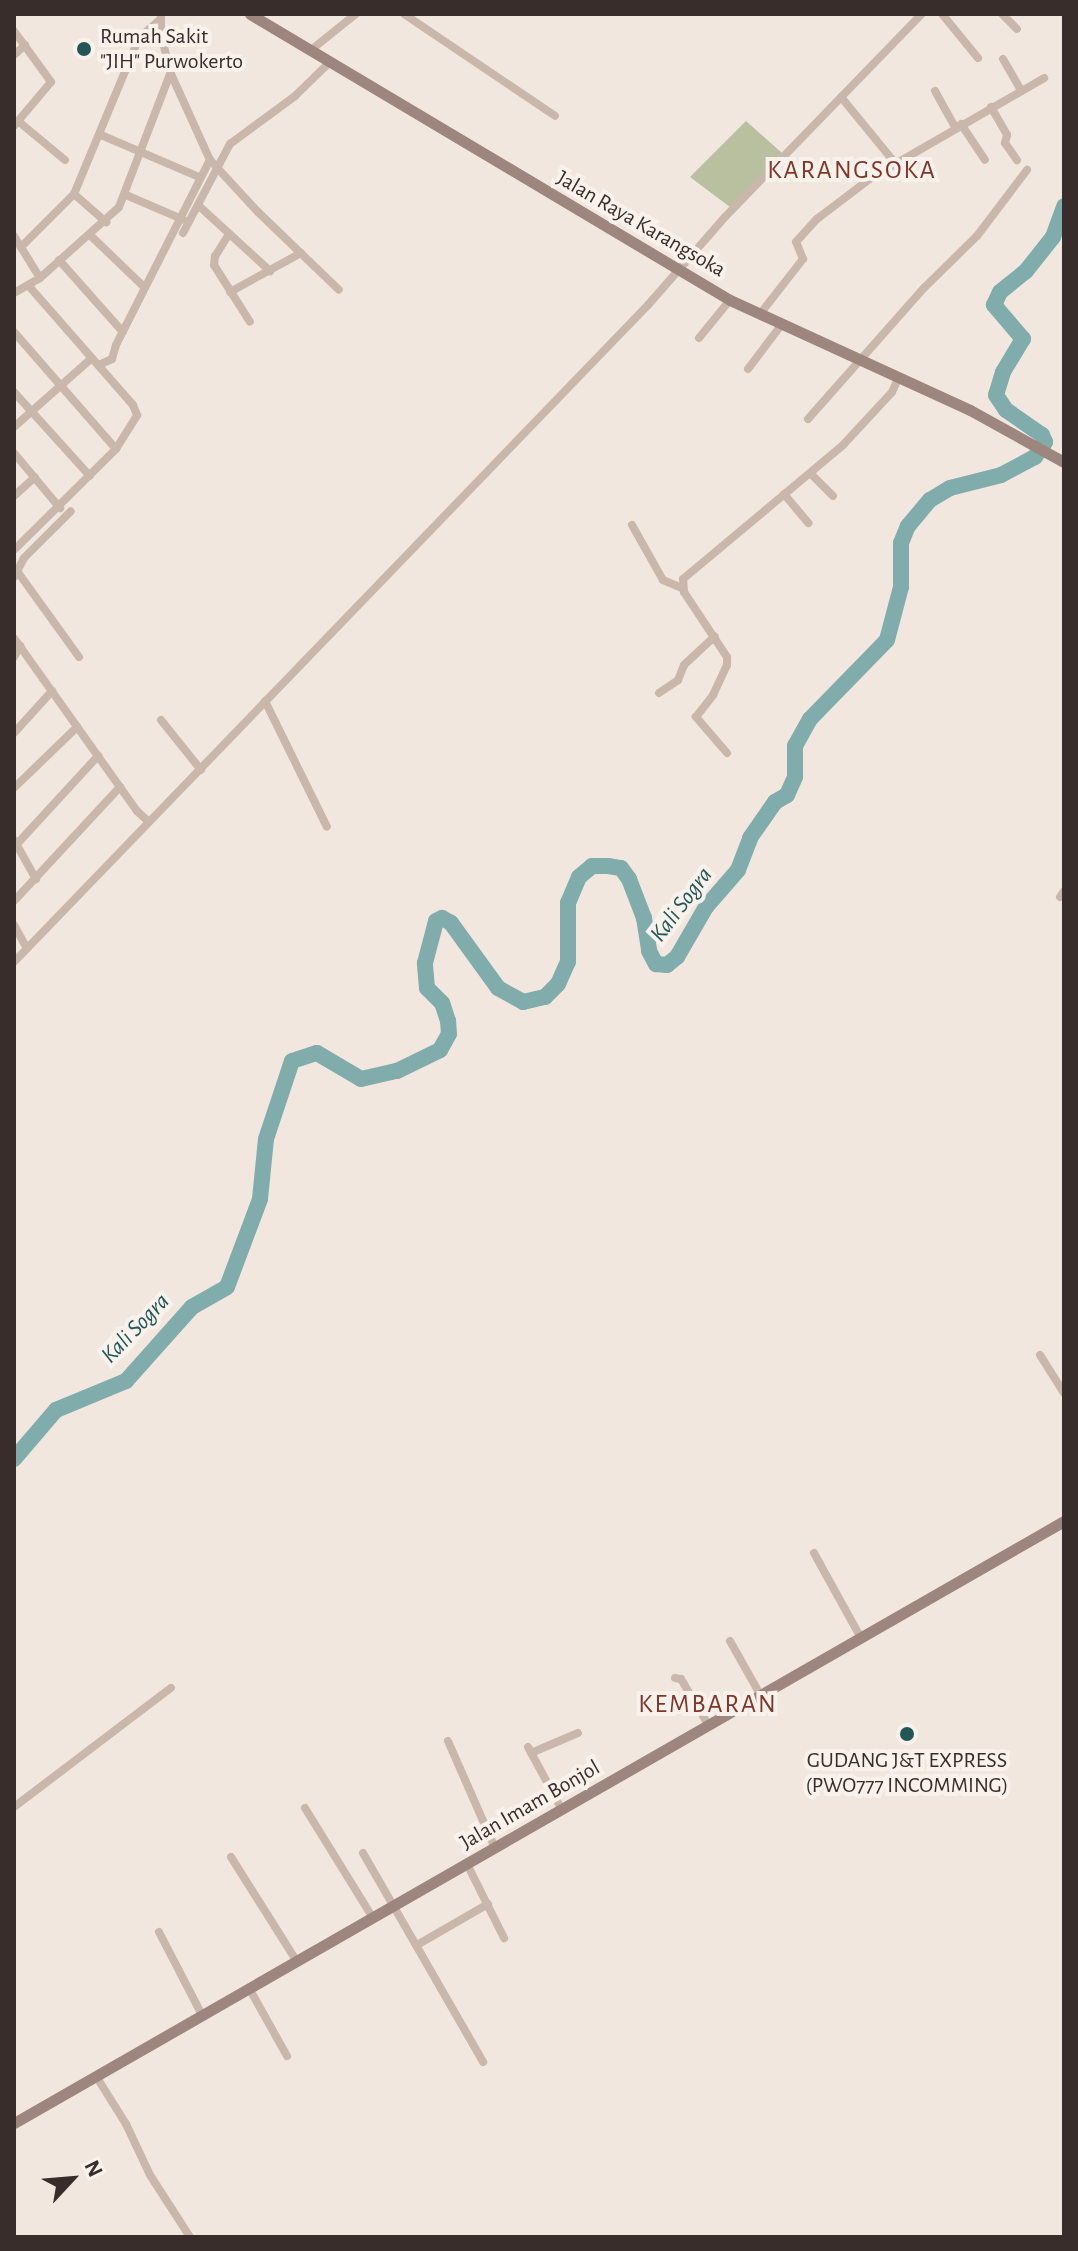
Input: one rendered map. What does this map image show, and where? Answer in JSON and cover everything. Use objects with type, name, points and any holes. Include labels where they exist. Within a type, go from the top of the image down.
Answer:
[{"type":"main road","name":"Jalan Raya Karangsoka","points":[[250,14],[730,300],[970,410],[1059,459]]},
{"type":"main road","name":"Jalan Imam Bonjol","points":[[14,2123],[1064,1521]]},
{"type":"street","points":[[311,50],[356,14]]},
{"type":"street","points":[[404,14],[555,116]]},
{"type":"street","points":[[14,962],[681,271],[725,217],[922,14]]},
{"type":"street","points":[[942,14],[978,58]]},
{"type":"street","points":[[1002,14],[1017,29]]},
{"type":"street","points":[[160,17],[171,74],[210,160],[339,290]]},
{"type":"street","points":[[40,278],[17,243],[74,194],[139,38],[160,17]]},
{"type":"street","points":[[14,31],[51,82],[15,124],[65,160]]},
{"type":"street","points":[[14,55],[25,45]]},
{"type":"street","points":[[1003,59],[1021,90]]},
{"type":"street","points":[[183,233],[184,220],[198,205],[230,144],[295,96],[331,61]]},
{"type":"street","points":[[14,293],[40,278],[106,222],[126,195],[171,74]]},
{"type":"street","points":[[760,314],[803,259],[798,239],[846,195],[895,163],[1044,78]]},
{"type":"street","points":[[935,91],[985,160]]},
{"type":"street","points":[[841,97],[895,163]]},
{"type":"street","points":[[991,107],[1006,132],[1005,143],[1017,160]]},
{"type":"street","points":[[101,135],[199,177]]},
{"type":"street","points":[[14,427],[96,362],[112,359],[145,288],[184,220],[199,177],[210,160]]},
{"type":"street","points":[[808,419],[924,288],[977,236],[1027,170]]},
{"type":"street","points":[[74,194],[106,222]]},
{"type":"street","points":[[126,195],[184,220]]},
{"type":"street","points":[[198,205],[270,271]]},
{"type":"street","points":[[229,234],[213,260],[250,322]]},
{"type":"street","points":[[90,235],[145,288]]},
{"type":"street","points":[[230,292],[301,253]]},
{"type":"street","points":[[59,260],[123,332]]},
{"type":"street","points":[[14,550],[60,508],[116,449],[137,415],[96,362],[29,286]]},
{"type":"street","points":[[699,338],[730,300]]},
{"type":"street","points":[[748,369],[782,324]]},
{"type":"street","points":[[14,332],[116,449]]},
{"type":"street","points":[[682,588],[686,576],[811,474],[881,405],[898,379]]},
{"type":"street","points":[[14,392],[90,476]]},
{"type":"street","points":[[14,453],[60,508]]},
{"type":"street","points":[[811,474],[833,496]]},
{"type":"street","points":[[14,496],[35,477]]},
{"type":"street","points":[[784,494],[808,523]]},
{"type":"street","points":[[71,511],[24,558],[16,574],[79,657]]},
{"type":"street","points":[[632,525],[663,580],[682,588],[727,657],[727,665],[713,695],[696,717],[727,753]]},
{"type":"street","points":[[659,693],[678,680],[684,665],[715,636]]},
{"type":"street","points":[[14,657],[17,642]]},
{"type":"street","points":[[17,642],[120,787],[149,822]]},
{"type":"street","points":[[14,733],[52,691]]},
{"type":"street","points":[[265,701],[327,827]]},
{"type":"street","points":[[161,720],[201,770]]},
{"type":"street","points":[[14,788],[77,727]]},
{"type":"street","points":[[36,879],[15,841],[98,756]]},
{"type":"street","points":[[14,901],[120,787]]},
{"type":"street","points":[[14,925],[27,948]]},
{"type":"street","points":[[1040,1355],[1061,1382],[1064,1393]]},
{"type":"street","points":[[814,1553],[861,1638]]},
{"type":"street","points":[[730,1641],[761,1696]]},
{"type":"street","points":[[675,1678],[681,1679],[709,1726]]},
{"type":"street","points":[[14,1807],[171,1688]]},
{"type":"street","points":[[562,1810],[529,1750],[578,1733]]},
{"type":"street","points":[[448,1741],[495,1848]]},
{"type":"street","points":[[305,1808],[373,1918]]},
{"type":"street","points":[[363,1853],[483,2062]]},
{"type":"street","points":[[231,1857],[297,1962]]},
{"type":"street","points":[[467,1864],[504,1938]]},
{"type":"street","points":[[417,1945],[488,1904]]},
{"type":"street","points":[[159,1932],[202,2015]]},
{"type":"street","points":[[249,1988],[287,2056]]},
{"type":"street","points":[[96,2076],[126,2124],[150,2175],[190,2237]]},
{"type":"green space","points":[[746,121],[782,153],[730,207],[690,177]]},
{"type":"waterway","name":"Kali Sogra","points":[[14,1459],[56,1410],[126,1381],[192,1307],[227,1287],[260,1199],[266,1139],[292,1061],[317,1053],[361,1079],[397,1071],[440,1050],[449,1034],[448,1021],[442,1003],[427,988],[425,963],[436,921],[442,918],[451,923],[498,988],[523,1002],[545,997],[558,984],[568,962],[568,903],[579,877],[592,866],[608,866],[621,868],[629,879],[644,918],[649,951],[656,964],[667,965],[677,957],[706,907],[738,870],[750,838],[775,802],[787,795],[795,777],[795,746],[810,719],[887,640],[901,587],[901,543],[908,526],[930,500],[950,488],[1001,475],[1035,457],[1045,442],[1042,435],[1006,410],[996,395],[1003,372],[1023,339],[994,305],[1000,292],[1026,271],[1053,237],[1064,206]]},
{"type":"place","name":"Rumah Sakit \"JIH\" Purwokerto","points":[[84,49]]},
{"type":"place","name":"GUDANG J&T EXPRESS (PWO777 INCOMMING)","points":[[907,1734]]},
{"type":"district","name":"KARANGSOKA","points":[[852,171]]},
{"type":"district","name":"KEMBARAN","points":[[708,1705]]}]
